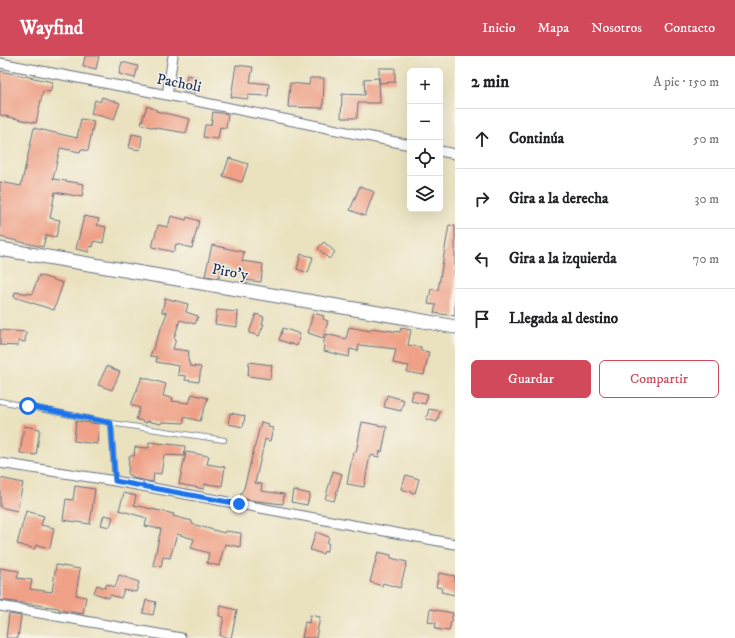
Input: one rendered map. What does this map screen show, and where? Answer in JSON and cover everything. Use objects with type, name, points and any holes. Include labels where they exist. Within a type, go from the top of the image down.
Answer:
[{"type":"main road","name":"Piro'y","points":[[0,249],[455,327]]},
{"type":"street","points":[[167,95],[173,56]]},
{"type":"street","name":"Pacholi","points":[[0,63],[407,143]]},
{"type":"street","points":[[443,151],[455,154]]},
{"type":"street","points":[[0,463],[115,481],[455,544]]},
{"type":"street","points":[[0,606],[181,638]]},
{"type":"lane","points":[[0,401],[111,423],[224,440]]},
{"type":"lane","points":[[111,423],[115,481]]},
{"type":"building","points":[[85,56],[99,56],[96,69],[83,66]]},
{"type":"building","points":[[122,62],[138,66],[135,78],[119,74]]},
{"type":"building","points":[[236,65],[253,67],[250,82],[269,84],[268,96],[248,95],[248,99],[231,97]]},
{"type":"building","points":[[379,68],[395,68],[395,82],[379,83]]},
{"type":"building","points":[[0,71],[53,82],[50,92],[43,91],[36,123],[0,115]]},
{"type":"building","points":[[187,75],[198,78],[195,93],[184,91]]},
{"type":"building","points":[[310,78],[324,78],[323,108],[288,107],[290,83],[309,85]]},
{"type":"building","points":[[379,78],[380,103],[358,103],[357,118],[341,118],[342,94],[365,95],[364,79]]},
{"type":"building","points":[[102,97],[120,103],[114,120],[91,113],[95,100],[100,102]]},
{"type":"building","points":[[147,106],[157,110],[156,111],[190,119],[186,133],[141,124]]},
{"type":"building","points":[[213,112],[228,114],[226,128],[220,127],[218,139],[203,137],[205,125],[211,125]]},
{"type":"building","points":[[81,119],[94,121],[88,151],[81,149],[80,152],[60,148],[53,179],[84,184],[82,197],[55,192],[50,218],[60,220],[56,237],[46,235],[43,247],[0,237],[0,182],[21,186],[34,128],[77,138]]},
{"type":"building","points":[[132,134],[142,136],[140,150],[129,148]]},
{"type":"building","points":[[229,158],[248,164],[242,182],[223,176]]},
{"type":"building","points":[[360,186],[374,192],[365,216],[350,210]]},
{"type":"building","points":[[84,216],[99,219],[97,225],[106,227],[103,243],[94,241],[93,247],[90,246],[89,252],[76,249]]},
{"type":"building","points":[[171,216],[186,220],[187,217],[199,221],[192,248],[176,244],[174,252],[152,247],[158,225],[168,227]]},
{"type":"building","points":[[449,225],[455,226],[455,316],[434,313],[436,305],[428,304],[431,289],[438,290]]},
{"type":"building","points":[[324,242],[335,252],[329,259],[318,248]]},
{"type":"building","points":[[212,245],[244,252],[242,261],[263,264],[261,282],[244,280],[245,273],[222,265],[219,278],[205,276]]},
{"type":"building","points":[[301,254],[313,257],[308,273],[297,269]]},
{"type":"building","points":[[39,275],[63,283],[54,310],[14,297],[15,292],[32,294]]},
{"type":"building","points":[[165,298],[188,304],[186,312],[198,316],[195,324],[180,320],[174,338],[176,339],[173,349],[189,351],[188,359],[190,366],[201,367],[199,382],[185,380],[186,376],[178,375],[179,366],[156,362],[157,357],[150,356],[167,313],[162,312]]},
{"type":"building","points":[[217,310],[238,312],[237,327],[215,324]]},
{"type":"building","points":[[313,313],[324,316],[323,319],[328,321],[323,338],[308,333]]},
{"type":"building","points":[[256,314],[264,317],[262,324],[264,324],[259,336],[249,333]]},
{"type":"building","points":[[349,327],[370,331],[371,328],[400,332],[401,328],[411,330],[408,345],[421,347],[421,351],[429,352],[424,375],[407,372],[409,366],[393,363],[396,349],[359,345],[358,351],[350,349],[349,357],[324,351],[325,346],[323,345],[326,334],[346,339]]},
{"type":"building","points":[[283,328],[300,334],[297,346],[279,340]]},
{"type":"building","points":[[0,330],[26,332],[25,342],[18,341],[18,346],[0,345]]},
{"type":"building","points":[[249,362],[272,365],[270,379],[248,376]]},
{"type":"building","points":[[107,366],[120,372],[112,390],[98,385]]},
{"type":"building","points":[[142,377],[166,384],[163,396],[173,398],[172,401],[189,403],[192,394],[208,398],[200,421],[184,417],[184,423],[162,422],[161,424],[147,421],[147,423],[136,419],[140,408],[131,405]]},
{"type":"building","points":[[413,391],[428,394],[425,404],[411,401]]},
{"type":"building","points":[[387,395],[404,400],[401,411],[384,407]]},
{"type":"building","points":[[429,409],[440,411],[437,422],[426,419]]},
{"type":"building","points":[[230,413],[245,416],[243,427],[228,424]]},
{"type":"building","points":[[76,421],[99,424],[97,444],[74,441]]},
{"type":"building","points":[[261,422],[269,424],[268,427],[273,428],[270,441],[265,439],[255,483],[262,484],[261,491],[284,494],[283,504],[249,500],[241,498],[242,497],[240,496],[244,488]]},
{"type":"building","points":[[362,422],[387,427],[382,452],[380,451],[379,457],[370,455],[364,487],[347,484],[353,452],[356,452]]},
{"type":"building","points":[[24,426],[40,429],[36,455],[20,453]]},
{"type":"building","points":[[149,442],[185,446],[184,456],[164,455],[161,474],[154,473],[153,482],[133,478],[133,476],[128,475],[129,456],[134,456],[135,447],[149,448]]},
{"type":"building","points":[[186,452],[209,456],[207,464],[225,467],[222,486],[205,484],[204,489],[179,484]]},
{"type":"building","points":[[333,471],[342,474],[334,501],[325,499]]},
{"type":"building","points":[[406,475],[419,479],[415,493],[401,489]]},
{"type":"building","points":[[0,478],[23,483],[17,511],[0,507]]},
{"type":"building","points":[[75,486],[95,489],[90,524],[63,520],[66,499],[73,500]]},
{"type":"building","points":[[293,490],[310,494],[307,505],[291,502]]},
{"type":"building","points":[[124,493],[136,496],[134,505],[174,514],[173,516],[192,521],[192,524],[224,533],[225,531],[241,533],[240,547],[225,544],[219,566],[207,563],[209,553],[191,548],[194,539],[177,534],[170,558],[163,557],[161,567],[153,565],[161,529],[145,526],[147,518],[119,510]]},
{"type":"building","points":[[26,511],[44,516],[41,525],[54,528],[50,548],[36,545],[35,549],[17,544]]},
{"type":"building","points":[[104,515],[113,517],[110,527],[101,525]]},
{"type":"building","points":[[316,532],[329,537],[327,543],[329,544],[326,552],[324,551],[323,554],[310,550]]},
{"type":"building","points":[[378,552],[391,555],[391,558],[407,562],[400,588],[383,583],[382,586],[370,582]]},
{"type":"building","points":[[56,565],[80,569],[76,595],[86,597],[83,614],[59,610],[59,608],[0,600],[0,568],[19,571],[17,578],[32,580],[30,589],[52,592]]},
{"type":"building","points":[[439,573],[455,576],[455,595],[441,592],[442,588],[436,587]]},
{"type":"building","points":[[119,575],[139,582],[136,592],[124,590],[121,598],[110,595],[109,598],[94,593],[97,585],[105,588],[107,584],[115,587]]},
{"type":"building","points":[[146,600],[156,602],[153,615],[143,613]]},
{"type":"building","points":[[221,606],[237,610],[231,638],[220,636],[224,617],[219,616]]},
{"type":"building","points":[[430,609],[453,613],[449,631],[435,629],[436,623],[428,622]]},
{"type":"building","points":[[9,614],[21,616],[18,638],[6,638]]},
{"type":"building","points":[[310,615],[320,617],[316,638],[302,638],[305,622],[309,623]]},
{"type":"route","points":[[28,406],[111,423],[115,481],[239,504]]}]
